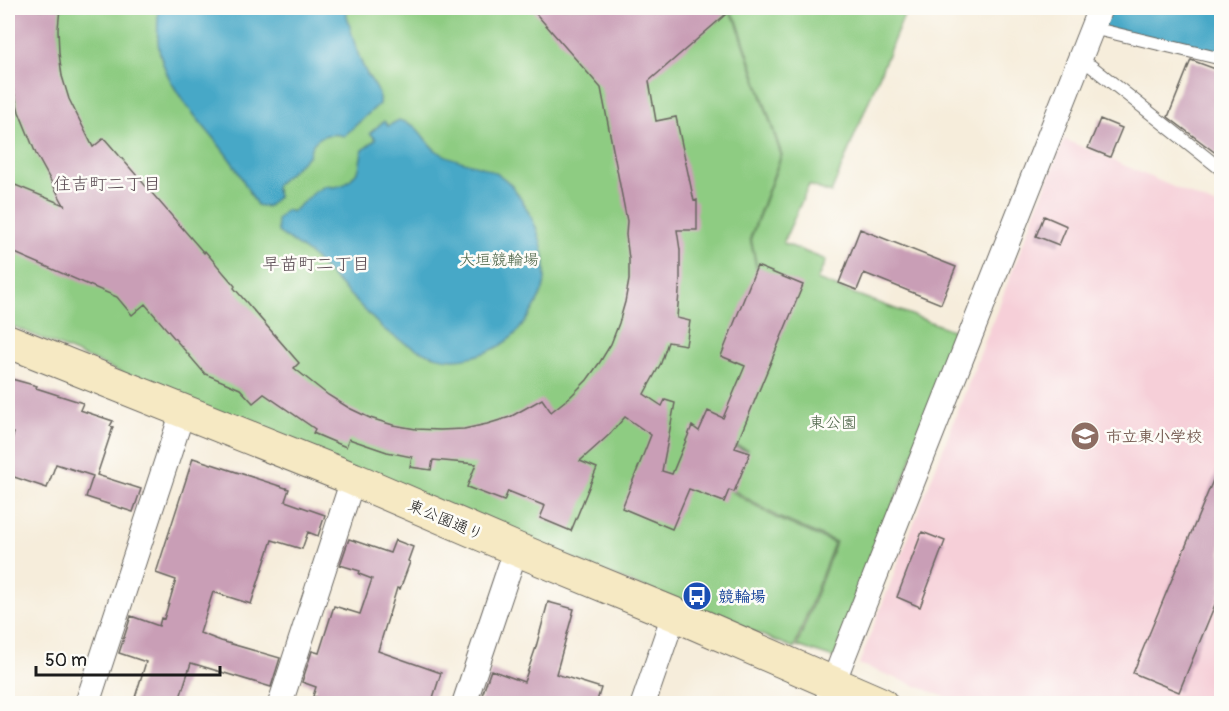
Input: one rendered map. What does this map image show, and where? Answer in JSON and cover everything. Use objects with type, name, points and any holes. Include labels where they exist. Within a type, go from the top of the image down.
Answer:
[{"type":"street","points":[[830,693],[1095,20]]},
{"type":"street","name":"東公園通り","points":[[8,341],[353,479],[674,614],[830,693],[881,704]]},
{"type":"street","points":[[87,704],[183,411]]},
{"type":"street","points":[[280,704],[353,479]]},
{"type":"street","points":[[464,704],[516,549]]},
{"type":"street","points":[[643,704],[674,614]]},
{"type":"lane","points":[[1095,20],[1221,59]]},
{"type":"lane","points":[[1079,61],[1091,66],[1221,170]]},
{"type":"shaded area","name":"市立東小学校","points":[[1064,139],[1221,208],[1221,703],[961,703],[859,664]]},
{"type":"green space","name":"大垣競輪場","points":[[8,8],[725,8],[736,21],[781,155],[750,238],[757,272],[792,290],[729,445],[747,451],[731,491],[776,518],[834,543],[794,648],[315,456],[8,324]]},
{"type":"green space","name":"東公園","points":[[727,8],[907,8],[831,193],[809,185],[783,243],[826,260],[817,280],[960,333],[834,658],[797,646],[836,542],[778,517],[733,490],[748,450],[730,443],[794,290],[758,272],[751,238],[782,155],[737,20]]},
{"type":"water","points":[[158,8],[345,8],[360,58],[378,92],[379,104],[344,136],[327,135],[313,143],[309,155],[275,186],[278,197],[267,207],[257,205],[222,148],[172,84],[160,54]]},
{"type":"water","points":[[399,120],[415,127],[431,146],[445,156],[482,167],[507,181],[521,199],[538,233],[545,264],[545,283],[541,295],[516,333],[507,341],[478,355],[455,359],[436,356],[396,338],[381,327],[311,255],[278,232],[277,219],[286,210],[292,212],[325,186],[343,185],[351,179],[359,169],[362,151],[376,139],[370,133],[384,121],[388,126]]},
{"type":"building","points":[[8,8],[60,8],[58,29],[62,76],[69,99],[93,147],[104,138],[204,253],[205,251],[299,363],[294,368],[328,395],[370,418],[416,429],[440,430],[464,429],[487,424],[510,417],[542,399],[551,412],[587,380],[600,362],[611,344],[625,302],[629,280],[627,221],[601,88],[531,8],[733,8],[649,81],[656,121],[676,117],[694,201],[697,200],[697,230],[677,230],[680,279],[677,318],[690,321],[686,345],[668,342],[661,363],[644,394],[662,406],[665,400],[675,403],[662,471],[672,474],[692,426],[699,431],[708,411],[723,418],[745,366],[721,356],[757,266],[803,285],[735,448],[750,453],[734,492],[729,490],[724,502],[689,489],[672,529],[622,508],[651,435],[625,417],[580,461],[597,468],[571,531],[540,518],[545,506],[508,491],[504,501],[467,487],[476,464],[433,460],[431,470],[410,467],[412,457],[387,452],[349,439],[346,447],[313,433],[315,429],[264,394],[253,403],[240,389],[205,374],[145,304],[132,315],[117,297],[8,250],[8,182],[64,205],[36,154],[19,112],[8,60]]},
{"type":"building","points":[[1191,60],[1221,71],[1221,81],[1216,96],[1221,99],[1221,157],[1168,117]]},
{"type":"building","points":[[1100,119],[1122,128],[1110,157],[1088,148]]},
{"type":"building","points":[[1044,216],[1067,226],[1059,245],[1036,236]]},
{"type":"building","points":[[860,229],[956,267],[941,304],[864,273],[857,290],[839,283]]},
{"type":"building","points":[[8,378],[83,403],[80,410],[113,421],[97,475],[141,489],[133,512],[86,497],[93,476],[56,464],[47,488],[8,475],[8,451],[14,433],[8,431]]},
{"type":"building","points":[[193,458],[289,489],[285,501],[325,515],[318,536],[308,532],[302,549],[272,540],[251,604],[213,592],[200,633],[280,658],[271,687],[191,663],[178,704],[133,704],[146,662],[119,653],[131,616],[159,626],[161,618],[164,619],[176,580],[156,573]]},
{"type":"building","points":[[1221,461],[1221,590],[1179,692],[1133,673]]},
{"type":"building","points":[[922,532],[945,541],[920,607],[897,597]]},
{"type":"building","points":[[349,539],[390,553],[395,540],[413,547],[400,589],[397,588],[378,651],[441,673],[431,704],[335,704],[313,696],[316,687],[302,682],[312,651],[319,653],[334,606],[360,614],[372,579],[359,574],[360,571],[340,565]]},
{"type":"building","points":[[548,602],[574,609],[556,674],[601,688],[596,704],[479,704],[491,670],[524,682]]},
{"type":"waterway","points":[[1115,8],[1222,34]]},
{"type":"place","name":"市立東小学校","points":[[1085,436]]},
{"type":"place","name":"競輪場","points":[[697,596]]},
{"type":"district","name":"住吉町二丁目","points":[[107,184]]},
{"type":"district","name":"早苗町二丁目","points":[[316,264]]}]
